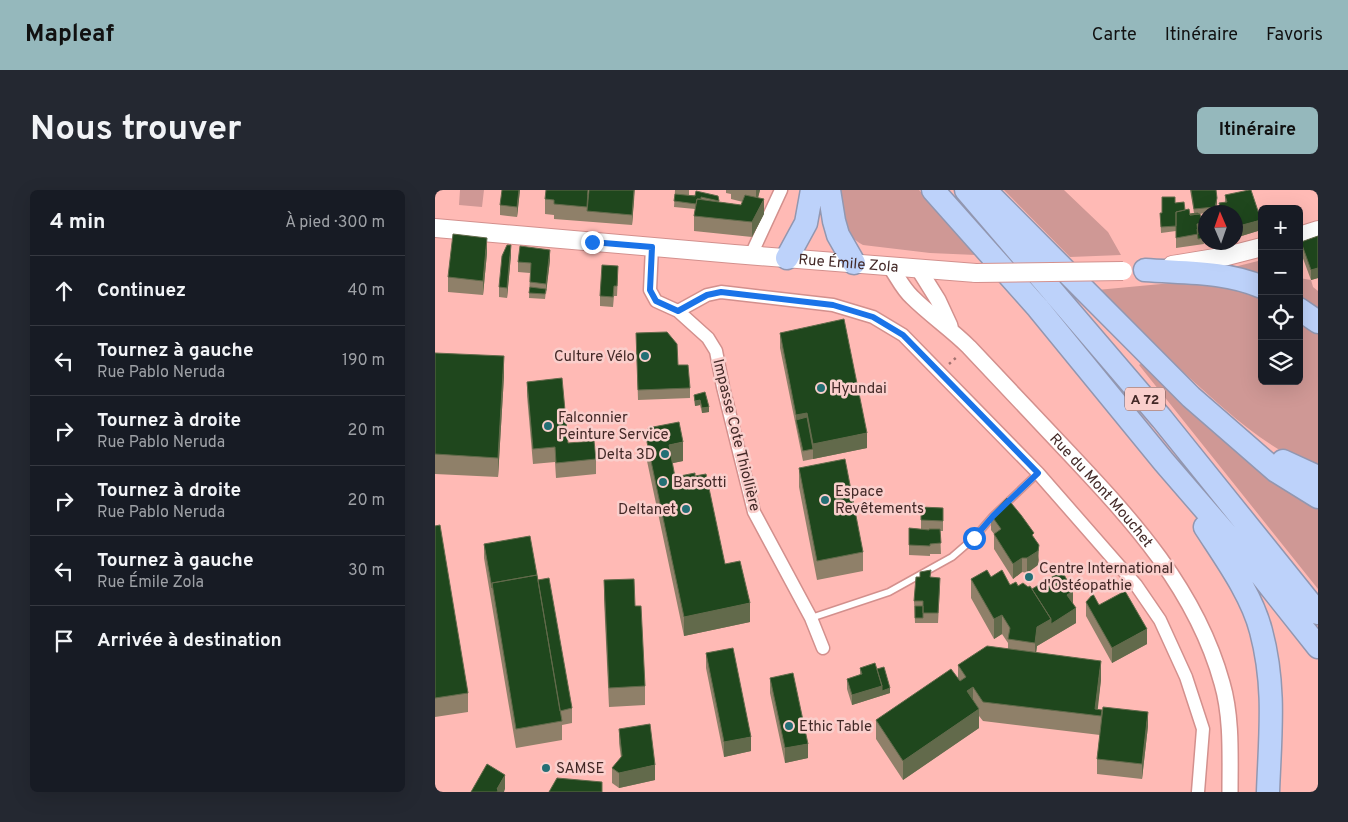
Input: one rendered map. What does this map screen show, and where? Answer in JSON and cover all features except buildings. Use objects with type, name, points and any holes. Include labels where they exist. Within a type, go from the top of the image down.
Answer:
[{"type":"highway","points":[[787,258],[806,223],[812,190]]},
{"type":"highway","points":[[829,190],[834,221],[839,235],[854,263]]},
{"type":"highway","name":"A 72","points":[[933,190],[1038,308],[1164,462],[1253,565],[1318,647]]},
{"type":"highway","name":"A 72","points":[[965,190],[1162,419],[1318,613]]},
{"type":"highway","points":[[985,190],[1179,385],[1276,471],[1318,497]]},
{"type":"highway","points":[[1145,270],[1231,277],[1258,285]]},
{"type":"highway","points":[[1228,430],[1293,466],[1318,477]]},
{"type":"highway","points":[[1164,462],[1242,586],[1261,630],[1271,681],[1272,716],[1268,792]]},
{"type":"main road","name":"Rue Émile Zola","points":[[435,228],[976,273],[1145,270],[1227,256],[1258,248]]},
{"type":"main road","points":[[1303,235],[1318,230]]},
{"type":"street","points":[[751,255],[781,190]]},
{"type":"street","name":"Impasse Cote Thiollière","points":[[652,247],[650,290],[656,301],[678,311],[708,338],[716,351],[754,512],[811,618],[823,648]]},
{"type":"street","name":"Rue du Mont Mouchet","points":[[890,266],[910,296],[969,347],[1117,504],[1173,576],[1195,614],[1223,684],[1228,728],[1230,792]]},
{"type":"street","name":"Rue du Mont Mouchet","points":[[918,268],[938,300],[951,330]]},
{"type":"street","points":[[678,311],[707,295],[721,292],[833,305],[873,317],[903,335],[1038,473],[1137,584],[1160,620],[1186,677],[1203,728],[1198,792]]},
{"type":"lane","points":[[811,618],[889,592],[952,557],[974,538],[993,516],[1038,473]]},
{"type":"path","points":[[940,372],[969,347]]},
{"type":"shaded area","points":[[460,190],[484,190],[482,207],[459,205]]},
{"type":"shaded area","points":[[837,190],[919,190],[976,255],[930,253],[863,245],[850,235],[846,228]]},
{"type":"shaded area","points":[[1004,190],[1064,190],[1108,232],[1121,255],[1070,257]]},
{"type":"shaded area","points":[[1258,261],[1258,278],[1226,269]]},
{"type":"shaded area","points":[[1303,279],[1311,280],[1313,287],[1318,291],[1318,313],[1303,298]]},
{"type":"shaded area","points":[[1204,280],[1258,294],[1258,385],[1303,385],[1303,322],[1318,331],[1318,470],[1279,449],[1244,426],[1180,369],[1097,290]]},
{"type":"shaded area","points":[[1142,363],[1207,427],[1256,466],[1318,507],[1318,589],[1139,365]]},
{"type":"place","name":"Culture Vélo","points":[[645,356]]},
{"type":"place","name":"Hyundai","points":[[821,388]]},
{"type":"place","name":"Falconnier Peinture Service","points":[[548,426]]},
{"type":"place","name":"Delta 3D","points":[[665,454]]},
{"type":"place","name":"Barsotti","points":[[663,482]]},
{"type":"place","name":"Espace Revêtements","points":[[825,500]]},
{"type":"place","name":"Deltanet","points":[[686,509]]},
{"type":"place","name":"Centre International d'Ostéopathie","points":[[1029,577]]},
{"type":"place","name":"Ethic Table","points":[[789,726]]},
{"type":"place","name":"SAMSE","points":[[546,768]]},
{"type":"route","points":[[592,242],[652,247],[650,290],[656,301],[678,311],[707,295],[721,292],[833,305],[873,317],[903,335],[1038,473],[993,516],[974,538]]}]
